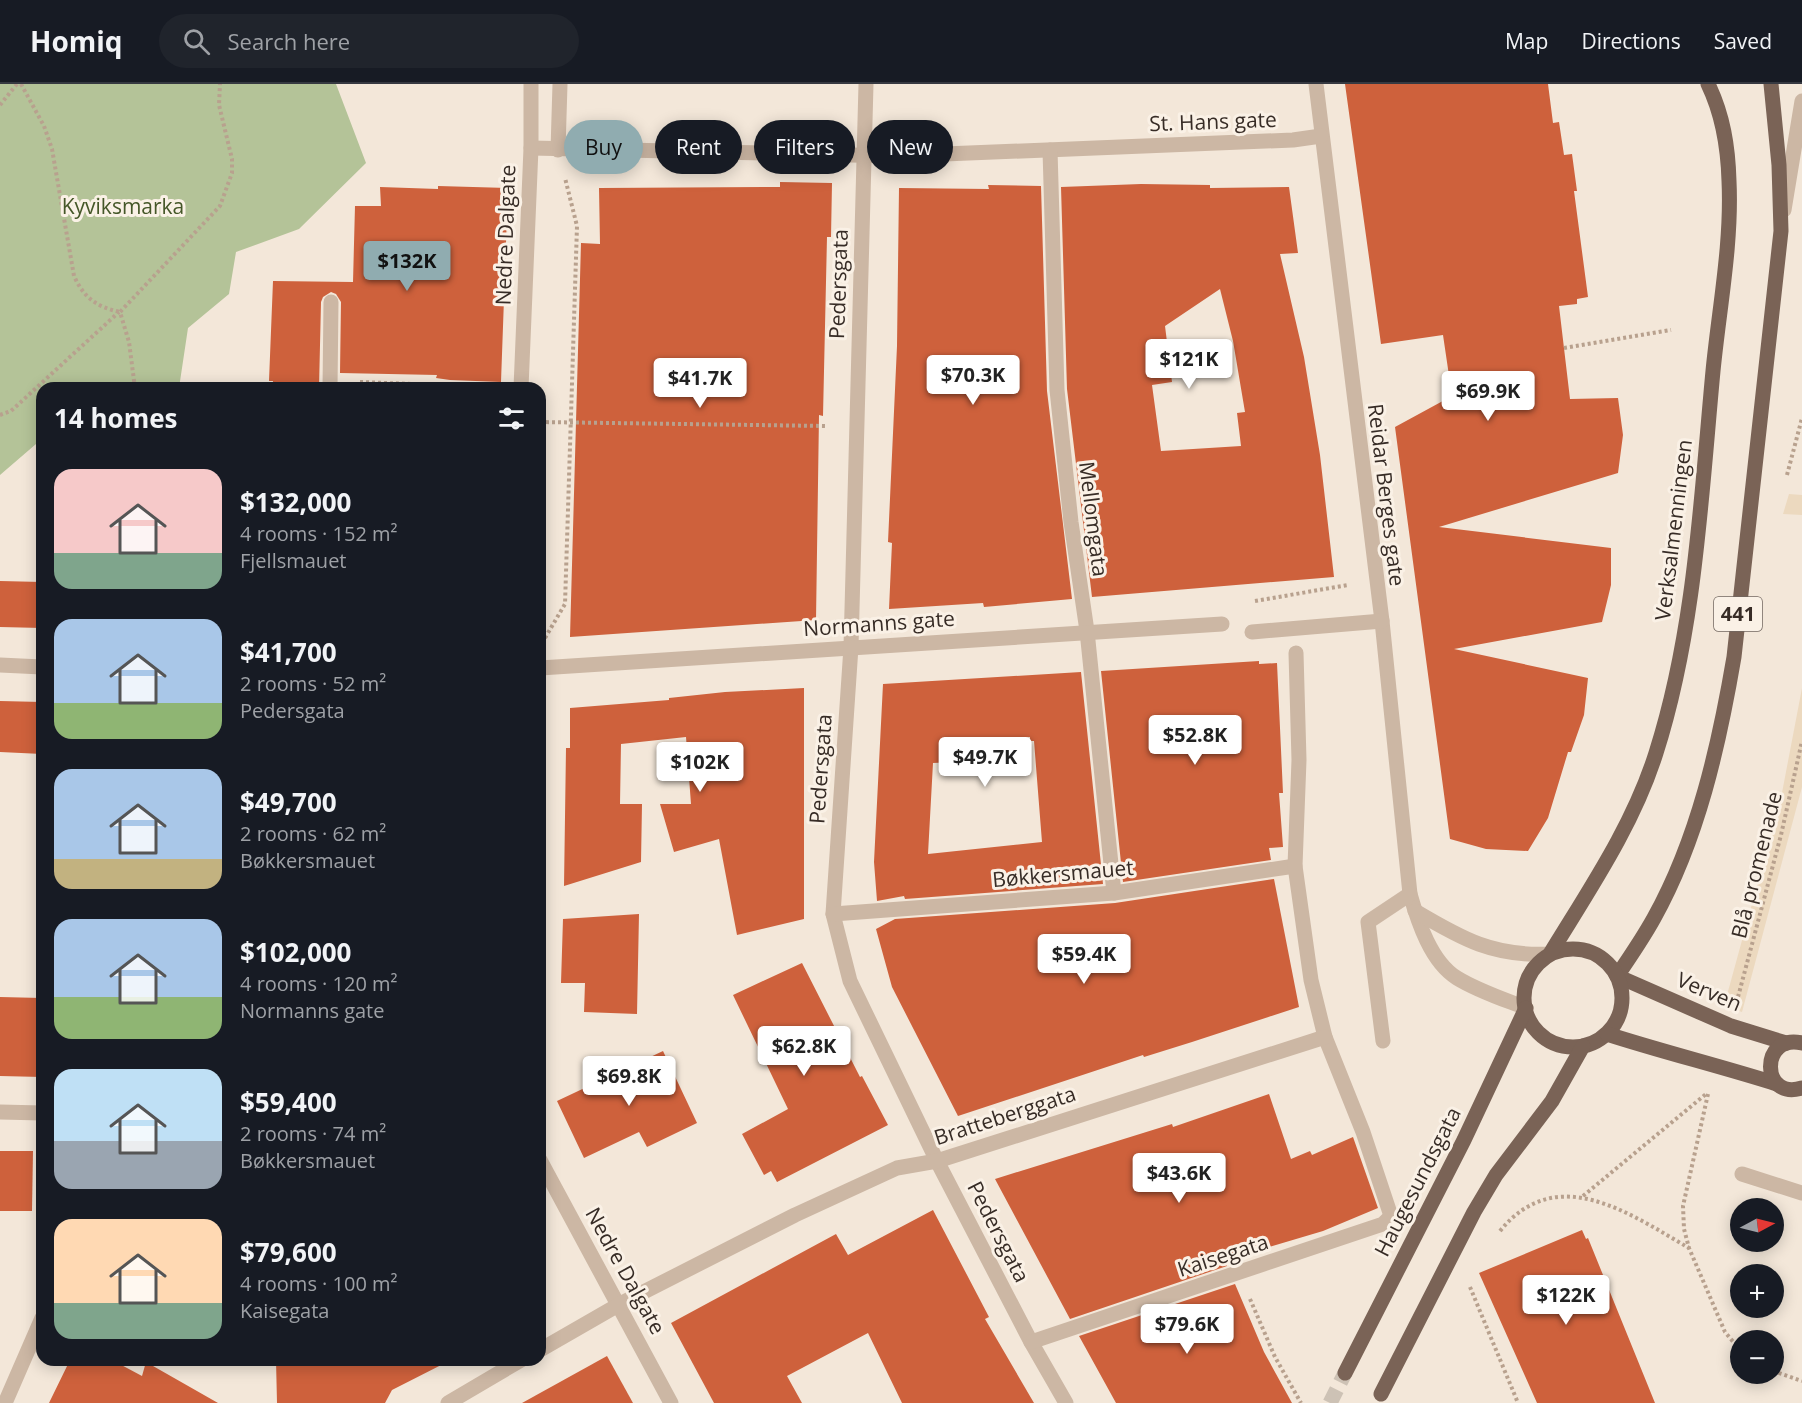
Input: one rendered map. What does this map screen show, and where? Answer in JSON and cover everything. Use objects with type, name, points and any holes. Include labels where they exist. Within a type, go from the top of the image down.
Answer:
[{"type":"main road","name":"Verksalmenningen","points":[[1550,954],[1620,837],[1638,801],[1656,755],[1679,660],[1701,495],[1727,226],[1729,183],[1726,141],[1719,106],[1708,84]]},
{"type":"main road","name":"441","points":[[1617,976],[1655,917],[1683,854],[1714,758],[1725,710],[1734,657],[1780,231],[1779,165],[1772,84]]},
{"type":"main road","points":[[1526,1008],[1533,1026],[1546,1039],[1564,1046],[1583,1046],[1607,1034],[1617,1022],[1622,1006],[1622,991],[1617,976],[1608,963],[1588,952],[1565,949],[1550,954]]},
{"type":"main road","name":"441","points":[[1526,1008],[1525,992],[1529,977],[1538,964],[1550,954]]},
{"type":"main road","name":"Verven","points":[[1617,976],[1731,1026],[1786,1043],[1802,1043]]},
{"type":"main road","name":"Haugesundsgata","points":[[1345,1373],[1464,1140],[1526,1008]]},
{"type":"main road","points":[[1607,1034],[1681,1058],[1718,1066],[1777,1084],[1785,1089],[1802,1088]]},
{"type":"main road","points":[[1777,1084],[1770,1071],[1771,1059],[1774,1053],[1786,1043]]},
{"type":"main road","points":[[1381,1394],[1474,1212],[1496,1176],[1552,1101],[1583,1046]]},
{"type":"street","name":"Nedre Dalgate","points":[[521,382],[531,148],[531,84]]},
{"type":"street","points":[[558,150],[560,84]]},
{"type":"street","name":"Pedersgata","points":[[866,84],[850,647],[833,914],[850,981],[937,1161],[1031,1342],[1066,1403]]},
{"type":"street","name":"Reidar Berges gate","points":[[1316,84],[1382,621],[1410,894],[1415,911],[1437,957],[1455,977],[1526,1008]]},
{"type":"street","points":[[1780,231],[1802,101]]},
{"type":"street","name":"St. Hans gate","points":[[531,148],[864,156],[1293,140],[1321,136]]},
{"type":"street","name":"Mellomgata","points":[[1050,150],[1057,390],[1071,522],[1087,631],[1114,893]]},
{"type":"street","points":[[331,302],[331,382]]},
{"type":"street","points":[[1252,633],[1382,621]]},
{"type":"street","name":"Normanns gate","points":[[546,668],[1222,624]]},
{"type":"street","points":[[1296,653],[1299,760],[1294,866],[1311,980],[1326,1037]]},
{"type":"street","points":[[0,665],[36,667]]},
{"type":"street","name":"Bøkkersmauet","points":[[833,914],[1114,893],[1294,866]]},
{"type":"street","points":[[1383,1041],[1368,922],[1410,894]]},
{"type":"street","points":[[1415,911],[1480,947],[1507,953],[1550,954]]},
{"type":"street","name":"Bratteberggata","points":[[546,1347],[620,1304],[795,1215],[897,1168],[937,1161],[1326,1037]]},
{"type":"street","name":"Kaisegata","points":[[1031,1342],[1383,1224],[1391,1216],[1363,1132],[1326,1037]]},
{"type":"street","points":[[0,1112],[36,1113]]},
{"type":"street","name":"Nedre Dalgate","points":[[546,1171],[620,1304],[671,1403]]},
{"type":"street","points":[[1742,1174],[1802,1192]]},
{"type":"street","points":[[5,1403],[36,1332]]},
{"type":"street","points":[[448,1403],[511,1366]]},
{"type":"path","points":[[0,105],[19,84],[44,126],[52,149],[74,276],[80,290],[94,303],[120,312]]},
{"type":"path","points":[[43,382],[120,312],[220,206],[228,189],[232,159],[219,105],[220,84]]},
{"type":"path","points":[[546,636],[565,604],[577,226],[558,150]]},
{"type":"path","points":[[120,312],[129,342],[134,382]]},
{"type":"path","points":[[1564,348],[1671,330]]},
{"type":"path","points":[[0,415],[11,411],[36,388]]},
{"type":"path","points":[[1784,483],[1802,418]]},
{"type":"path","points":[[546,422],[856,426]]},
{"type":"path","name":"Blå promenade","points":[[1738,997],[1784,824],[1802,741]]},
{"type":"path","points":[[1583,1196],[1709,1092],[1683,1206],[1684,1229],[1689,1248],[1725,1332],[1730,1338]]},
{"type":"path","points":[[1498,1234],[1510,1219],[1535,1203],[1560,1197],[1583,1196],[1613,1206],[1689,1248]]},
{"type":"path","points":[[1241,1271],[1255,1315],[1301,1403]]},
{"type":"path","points":[[1471,1280],[1470,1287],[1518,1403]]},
{"type":"path","points":[[1784,1375],[1802,1381]]},
{"type":"green space","name":"Kyviksmarka","points":[[0,84],[336,84],[366,163],[299,229],[236,252],[229,294],[188,328],[180,382],[36,382],[36,444],[0,475]]},
{"type":"shaded area","points":[[1789,494],[1802,495],[1802,515],[1783,514]]},
{"type":"shaded area","points":[[1802,688],[1802,787],[1742,1012],[1724,1006],[1781,798]]},
{"type":"building","points":[[1345,84],[1548,84],[1553,123],[1559,122],[1564,155],[1572,154],[1577,191],[1574,191],[1588,297],[1577,299],[1577,304],[1559,306],[1570,399],[1618,398],[1623,435],[1618,473],[1439,527],[1611,548],[1611,585],[1602,622],[1454,649],[1588,678],[1584,715],[1571,752],[1568,752],[1548,818],[1528,851],[1486,849],[1450,839],[1395,427],[1452,396],[1443,335],[1381,344]]},
{"type":"building","points":[[780,182],[832,183],[831,237],[827,237],[823,416],[819,415],[816,620],[570,637],[581,243],[600,244],[599,188],[780,187]]},
{"type":"building","points":[[1141,184],[1210,185],[1210,188],[1289,187],[1298,253],[1280,254],[1304,357],[1320,455],[1334,577],[1092,597],[1067,389],[1061,187]],"holes":[[[1220,289],[1233,341],[1245,412],[1237,413],[1241,446],[1161,451],[1152,385],[1172,382],[1165,326]]]},
{"type":"building","points":[[988,185],[1041,186],[1047,391],[1072,599],[984,607],[983,603],[889,609],[892,543],[888,542],[897,346],[899,188],[989,189]]},
{"type":"building","points":[[438,186],[508,188],[501,382],[450,380],[436,378],[437,375],[340,373],[341,302],[336,294],[331,292],[323,297],[321,302],[319,382],[269,381],[273,281],[353,282],[355,206],[381,206],[380,187],[438,189]]},
{"type":"building","points":[[0,581],[36,582],[36,628],[0,627]]},
{"type":"building","points":[[1259,661],[1259,664],[1277,663],[1283,793],[1279,793],[1283,847],[1269,848],[1271,860],[1123,882],[1101,671]]},
{"type":"building","points":[[1081,672],[1103,884],[905,899],[904,896],[877,901],[874,862],[883,684]],"holes":[[[1030,737],[1030,741],[1034,741],[1042,842],[928,854],[933,763],[954,762],[953,739]]]},
{"type":"building","points":[[804,688],[804,919],[737,935],[719,839],[674,852],[660,804],[691,804],[686,737],[621,744],[620,804],[642,804],[641,862],[564,886],[566,748],[570,748],[570,708],[669,700],[669,698],[725,692]]},
{"type":"building","points":[[0,701],[36,702],[36,754],[0,752]]},
{"type":"building","points":[[1274,879],[1299,1007],[958,1116],[892,987],[876,929],[895,919],[1115,903]]},
{"type":"building","points":[[639,914],[637,1014],[584,1012],[585,983],[561,983],[563,919]]},
{"type":"building","points":[[802,963],[860,1077],[862,1076],[888,1125],[777,1182],[771,1171],[764,1175],[742,1134],[788,1109],[733,995]]},
{"type":"building","points":[[0,997],[36,998],[36,1077],[0,1076]]},
{"type":"building","points":[[663,1051],[697,1123],[647,1147],[639,1132],[584,1158],[557,1101]]},
{"type":"building","points":[[1269,1094],[1291,1159],[1310,1151],[1312,1155],[1353,1137],[1378,1208],[1323,1231],[1225,1260],[1227,1266],[1070,1319],[995,1179],[1172,1124],[1173,1127]]},
{"type":"building","points":[[0,1151],[33,1151],[32,1211],[0,1211]]},
{"type":"building","points":[[933,1210],[989,1317],[985,1319],[1034,1403],[902,1403],[868,1333],[787,1376],[802,1403],[714,1403],[671,1323],[836,1234],[848,1255]]},
{"type":"building","points":[[1582,1230],[1586,1239],[1588,1238],[1655,1403],[1537,1403],[1479,1273]]},
{"type":"building","points":[[1235,1284],[1264,1352],[1292,1403],[1116,1403],[1079,1336]]},
{"type":"building","points":[[607,1356],[633,1403],[522,1403]]},
{"type":"building","points":[[67,1366],[123,1366],[142,1376],[145,1366],[153,1366],[218,1403],[49,1403]]},
{"type":"building","points":[[276,1366],[439,1366],[392,1390],[385,1403],[277,1403]]},
{"type":"tunnel","points":[[1330,1403],[1345,1373]]}]
